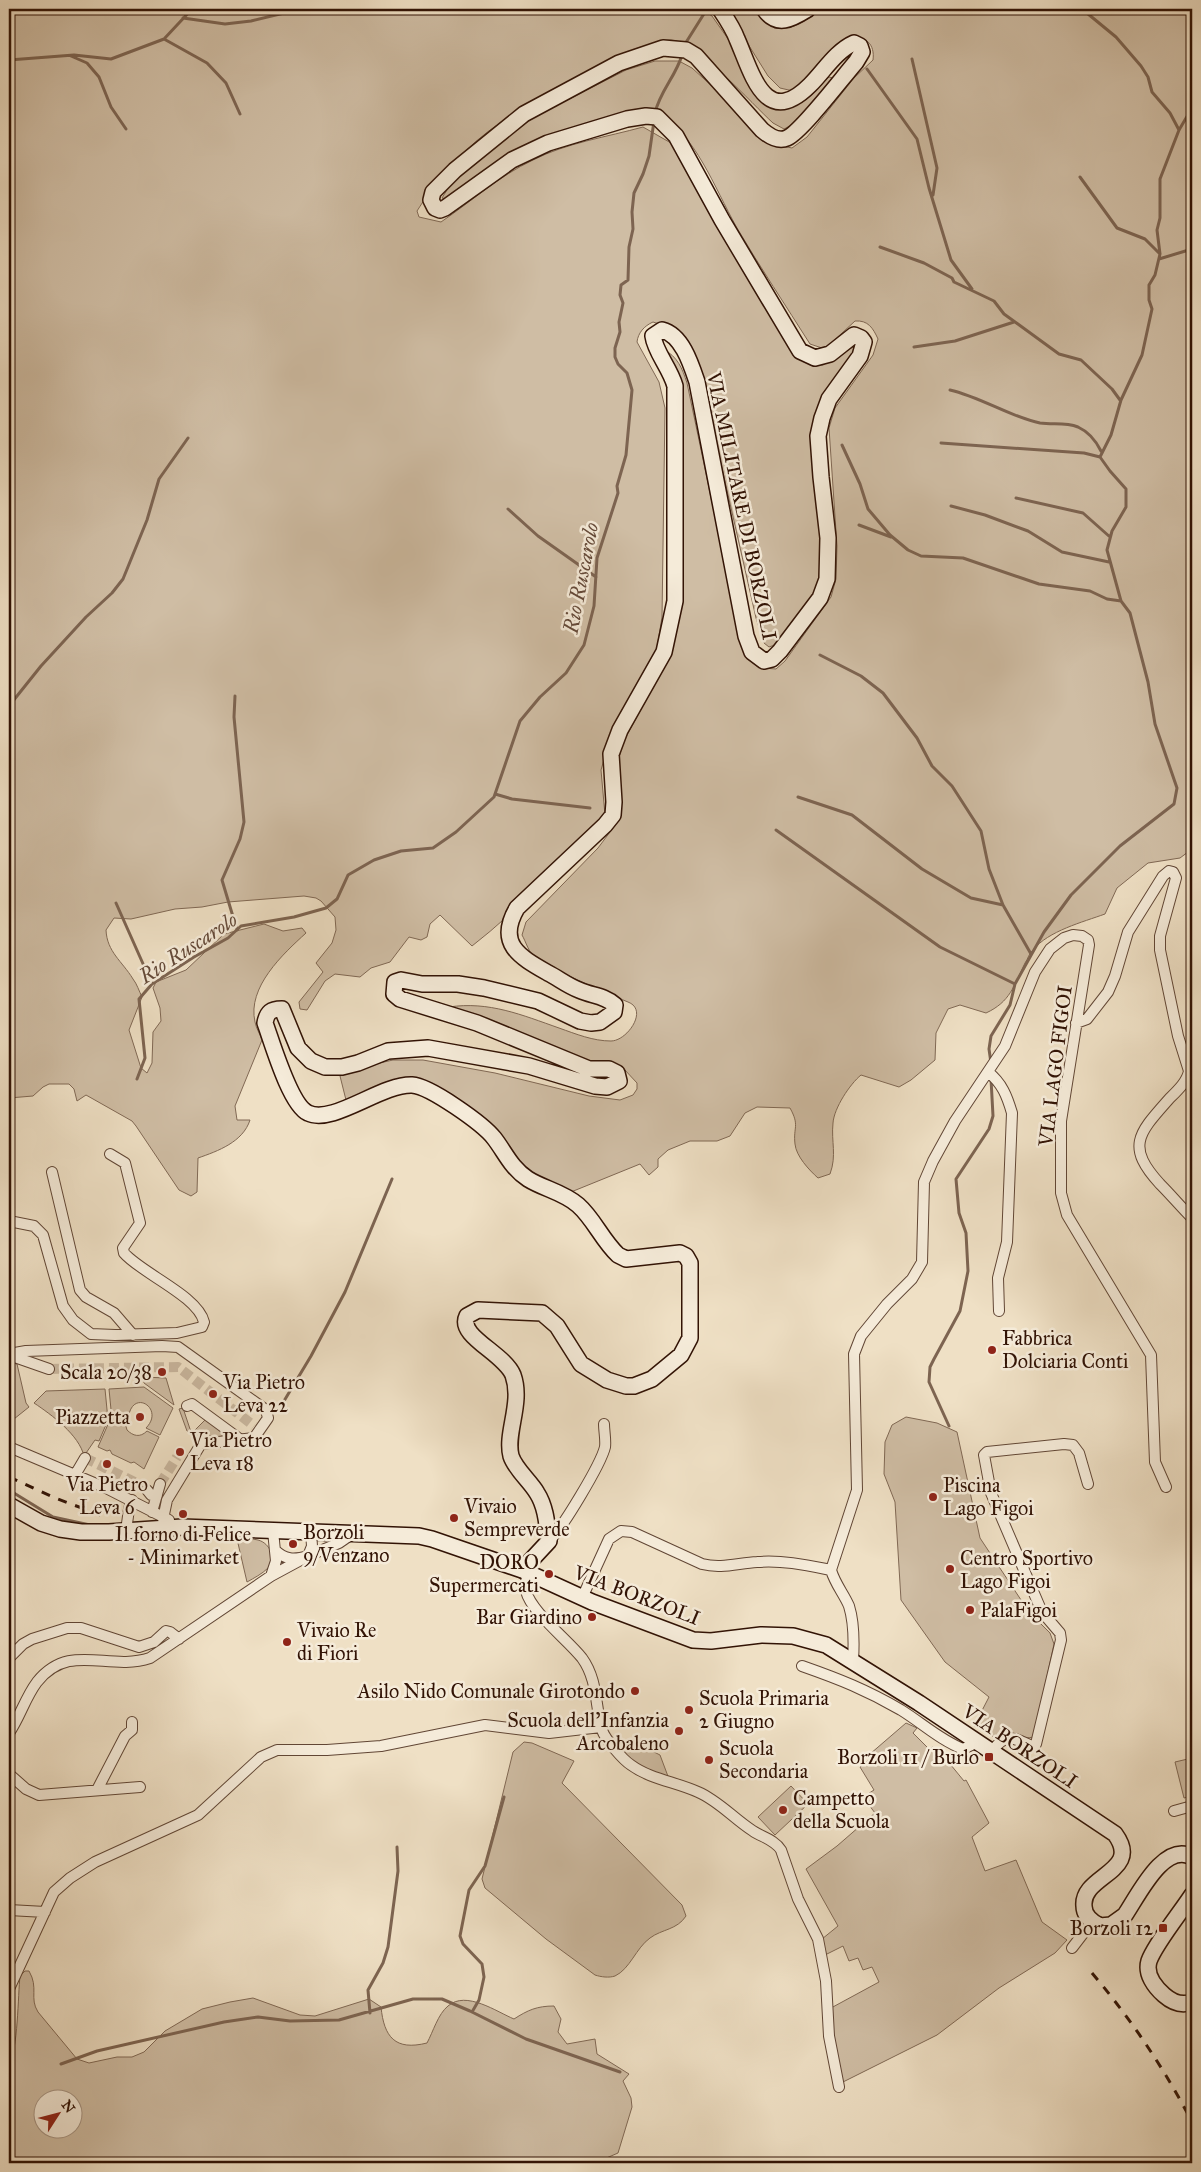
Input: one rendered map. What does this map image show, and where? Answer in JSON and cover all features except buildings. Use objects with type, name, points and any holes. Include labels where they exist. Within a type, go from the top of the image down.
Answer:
[{"type":"street","name":"VIA MILITARE DI BORZOLI","points":[[549,1541],[542,1502],[511,1456],[511,1440],[516,1406],[513,1377],[500,1358],[467,1331],[465,1319],[470,1313],[478,1310],[542,1313],[557,1326],[577,1360],[586,1368],[616,1383],[626,1386],[639,1384],[652,1379],[671,1365],[682,1355],[689,1343],[691,1278],[688,1259],[680,1253],[626,1259],[618,1255],[578,1205],[561,1194],[528,1179],[509,1162],[493,1137],[463,1112],[432,1092],[413,1085],[388,1088],[333,1114],[320,1115],[308,1113],[300,1106],[290,1090],[264,1022],[266,1014],[272,1010],[282,1009],[298,1048],[312,1061],[325,1067],[342,1067],[358,1063],[388,1051],[428,1048],[529,1066],[595,1086],[607,1086],[618,1081],[617,1073],[609,1069],[589,1069],[477,1023],[400,1000],[394,994],[394,982],[401,980],[422,984],[458,984],[484,988],[538,1001],[580,1021],[591,1023],[600,1022],[614,1012],[615,1005],[608,1000],[579,990],[517,954],[509,935],[510,920],[517,908],[605,825],[612,815],[614,802],[611,754],[620,730],[664,652],[670,635],[675,601],[675,386],[670,371],[654,343],[653,336],[662,330],[666,331],[689,357],[697,382],[733,574],[749,646],[759,659],[764,661],[772,659],[780,651],[820,598],[826,585],[829,562],[828,538],[818,436],[822,418],[830,399],[860,356],[864,342],[854,334],[830,354],[815,358],[800,351],[722,220],[676,136],[656,117],[646,116],[627,119],[548,143],[512,160],[446,208],[440,210],[435,208],[431,200],[433,192],[455,170],[524,114],[619,64],[663,48],[678,48],[696,56],[762,130],[770,137],[778,139],[786,138],[801,127],[856,62],[862,52],[860,46],[854,43],[845,47],[792,100],[773,101],[765,95],[755,80],[736,36],[720,9]]},
{"type":"street","points":[[764,9],[770,17],[783,21],[791,20],[808,9]]},
{"type":"street","points":[[1076,1023],[1087,1019],[1108,992],[1128,932],[1164,873],[1173,872],[1176,878],[1160,936],[1160,950],[1178,1036],[1189,1071],[1181,1087],[1149,1123],[1142,1137],[1140,1157],[1146,1168],[1192,1218]]},
{"type":"street","name":"VIA LAGO FIGOI","points":[[832,1570],[857,1490],[854,1354],[861,1336],[887,1304],[912,1279],[922,1262],[924,1182],[933,1160],[1005,1046],[1029,985],[1042,961],[1055,944],[1068,936],[1077,934],[1088,940],[1089,945],[1061,1121],[1061,1193],[1067,1215],[1150,1355],[1155,1462],[1166,1487]]},
{"type":"street","name":"VIA LAGO FIGOI","points":[[988,1072],[997,1080],[1006,1094],[1012,1113],[1007,1242],[998,1278],[999,1311]]},
{"type":"street","points":[[9,1221],[34,1226],[43,1235],[63,1306],[73,1320],[90,1334],[188,1331],[202,1327],[204,1322],[203,1316],[168,1284],[124,1253],[124,1248],[140,1223],[125,1163],[110,1154]]},
{"type":"street","points":[[52,1172],[80,1290],[86,1297],[114,1313],[133,1334]]},
{"type":"street","points":[[9,1355],[52,1350],[162,1346],[178,1348],[266,1410],[268,1418],[254,1438],[201,1444],[167,1500],[163,1519]]},
{"type":"street","points":[[9,1355],[49,1369]]},
{"type":"street","points":[[187,1406],[192,1404],[244,1440]]},
{"type":"street","points":[[604,1424],[605,1446],[601,1460],[559,1530],[526,1572],[525,1586],[528,1596],[535,1607],[583,1660],[593,1681],[602,1732],[630,1764],[642,1772],[686,1787],[710,1798],[752,1831],[776,1844],[781,1850],[798,1898],[818,1940],[826,1981],[829,2036],[839,2087]]},
{"type":"street","points":[[244,1440],[254,1426]]},
{"type":"street","points":[[992,1751],[1000,1741],[1012,1738],[1032,1746],[1036,1744],[1061,1640],[1060,1633],[1042,1612],[991,1492],[984,1455],[987,1452],[1064,1444],[1073,1445],[1079,1453],[1088,1484]]},
{"type":"street","points":[[9,1447],[132,1500],[163,1519],[171,1520],[182,1527]]},
{"type":"street","points":[[75,1474],[84,1458]]},
{"type":"street","points":[[152,1512],[160,1484]]},
{"type":"street","points":[[147,1490],[151,1495],[157,1495]]},
{"type":"street","points":[[126,1531],[128,1509],[132,1500]]},
{"type":"street","name":"VIA BORZOLI","points":[[9,1505],[41,1522],[68,1531],[89,1533],[182,1527],[418,1536],[432,1539],[526,1572],[582,1598],[693,1640],[711,1641],[761,1635],[793,1636],[826,1645],[992,1751],[1109,1829],[1119,1840],[1122,1853],[1117,1867],[1088,1890],[1083,1900],[1084,1910],[1092,1922]]},
{"type":"street","points":[[271,1576],[275,1567],[273,1531]]},
{"type":"street","points":[[582,1598],[609,1539],[621,1531],[632,1532],[702,1564],[713,1566],[756,1562],[789,1562],[832,1570],[835,1582],[849,1606],[852,1624],[853,1662]]},
{"type":"street","points":[[308,1556],[312,1546],[311,1532]]},
{"type":"street","points":[[9,1733],[35,1685],[45,1673],[56,1665],[66,1660],[137,1662],[159,1653],[271,1576],[308,1556],[339,1543],[352,1534]]},
{"type":"street","points":[[275,1550],[287,1558],[308,1556]]},
{"type":"street","points":[[9,1658],[23,1644],[32,1639],[67,1628],[82,1628],[139,1647],[154,1642],[166,1631],[179,1639]]},
{"type":"street","points":[[802,1666],[855,1685],[902,1711],[951,1744],[963,1749],[978,1742]]},
{"type":"street","points":[[98,1790],[125,1736],[132,1730],[132,1722]]},
{"type":"street","points":[[9,1988],[54,1892],[70,1878],[95,1862],[198,1815],[261,1757],[277,1750],[327,1750],[381,1746],[485,1725],[549,1733],[601,1727]]},
{"type":"street","points":[[9,1774],[35,1794],[140,1787]]},
{"type":"street","points":[[1174,1811],[1192,1806]]},
{"type":"street","points":[[1072,1948],[1092,1922],[1100,1926],[1118,1922],[1161,1862],[1176,1854],[1192,1857]]},
{"type":"street","points":[[1192,1895],[1149,1962],[1150,1977],[1165,1996],[1176,2004],[1192,2002]]},
{"type":"street","points":[[9,1910],[45,1912]]},
{"type":"shaded area","points":[[9,9],[702,9],[712,16],[775,106],[784,107],[799,104],[812,95],[829,77],[833,78],[800,121],[784,129],[773,123],[724,75],[694,50],[671,40],[653,43],[549,94],[500,123],[476,141],[443,174],[417,211],[419,217],[441,222],[521,166],[559,149],[587,141],[643,127],[671,143],[796,354],[810,365],[823,365],[858,344],[859,347],[823,401],[826,567],[821,588],[780,643],[769,647],[764,643],[756,618],[702,380],[659,324],[653,322],[647,326],[640,333],[637,342],[659,382],[665,408],[662,617],[657,648],[609,742],[601,770],[605,815],[525,900],[472,946],[440,915],[430,924],[427,937],[421,940],[409,937],[390,962],[371,968],[360,977],[335,974],[325,981],[307,1010],[300,1009],[299,1002],[323,972],[316,963],[332,943],[336,930],[335,917],[316,898],[304,896],[228,902],[202,907],[175,909],[131,919],[114,918],[106,930],[112,950],[134,981],[142,997],[129,1030],[141,1068],[147,1073],[152,1063],[153,1032],[161,1021],[160,1008],[153,988],[156,982],[186,970],[224,934],[264,924],[283,931],[302,928],[306,933],[269,972],[256,996],[255,1022],[262,1040],[235,1106],[237,1120],[250,1120],[247,1128],[229,1145],[198,1158],[197,1192],[191,1196],[179,1190],[132,1121],[86,1095],[77,1101],[74,1089],[69,1084],[49,1084],[33,1096],[9,1098]]},
{"type":"shaded area","points":[[726,9],[757,9],[774,28],[788,28],[799,24],[821,9],[1192,9],[1192,849],[1180,858],[1148,863],[1117,888],[1105,914],[1066,928],[1039,943],[1030,954],[1006,998],[994,1009],[986,1013],[960,1005],[948,1009],[936,1033],[935,1060],[911,1080],[899,1087],[861,1075],[852,1084],[836,1110],[833,1130],[833,1161],[830,1174],[818,1178],[800,1158],[796,1149],[795,1123],[790,1108],[757,1107],[745,1113],[730,1136],[717,1141],[690,1141],[668,1150],[658,1159],[658,1167],[649,1175],[640,1164],[571,1192],[536,1176],[416,1079],[346,1100],[340,1076],[366,1066],[393,1060],[423,1060],[495,1073],[589,1096],[620,1100],[633,1095],[637,1089],[637,1083],[624,1069],[595,1064],[449,1007],[478,1006],[505,1010],[585,1037],[604,1041],[617,1040],[623,1036],[629,1031],[636,1018],[634,1006],[628,1002],[537,960],[531,953],[522,935],[526,922],[598,848],[613,828],[619,805],[617,769],[622,744],[657,680],[675,626],[681,434],[663,349],[679,363],[687,383],[725,564],[763,668],[776,669],[785,661],[831,597],[836,579],[837,546],[829,428],[835,408],[873,355],[878,339],[867,323],[855,321],[828,346],[822,348],[810,344],[737,228],[703,163],[683,134],[656,110],[555,135],[446,199],[442,198],[450,185],[502,138],[536,116],[626,70],[655,61],[679,61],[692,68],[777,145],[792,148],[807,137],[854,78],[873,60],[871,45],[868,42],[861,38],[850,37],[793,91],[780,88],[768,76]]},
{"type":"shaded area","points":[[9,1362],[17,1364],[26,1403],[29,1407],[9,1423]]},
{"type":"shaded area","points":[[143,1377],[166,1378],[174,1405],[144,1383]]},
{"type":"shaded area","points":[[144,1387],[173,1408],[160,1435],[146,1428],[151,1421],[152,1414],[150,1408],[145,1404],[134,1405],[130,1410],[128,1421],[112,1420],[109,1389]]},
{"type":"shaded area","points":[[105,1389],[108,1420],[99,1441],[95,1440],[84,1456],[71,1433],[34,1403],[46,1391]]},
{"type":"shaded area","points":[[183,1408],[190,1429],[193,1432],[208,1417],[226,1431],[221,1437],[202,1435],[199,1440],[187,1431],[179,1409]]},
{"type":"shaded area","name":"Centro Sportivo Lago Figoi","points":[[906,1417],[937,1423],[957,1432],[980,1538],[1029,1612],[1050,1633],[1054,1644],[1034,1737],[1006,1736],[996,1738],[974,1726],[989,1697],[945,1662],[901,1600],[895,1502],[884,1474],[885,1442],[892,1425]]},
{"type":"shaded area","points":[[109,1422],[125,1423],[127,1430],[134,1435],[142,1435],[147,1431],[159,1437],[144,1469],[134,1462],[131,1463],[112,1454],[110,1450],[107,1451],[98,1447]]},
{"type":"shaded area","points":[[237,1539],[258,1540],[266,1544],[272,1556],[271,1564],[268,1568],[247,1582]]},
{"type":"shaded area","points":[[906,1723],[917,1728],[913,1733],[929,1749],[933,1747],[946,1759],[964,1781],[966,1780],[989,1823],[972,1837],[985,1871],[1016,1860],[1042,1922],[1067,1940],[1055,1953],[999,1988],[937,2035],[841,2083],[838,2076],[831,2008],[879,1982],[872,1967],[863,1970],[858,1958],[849,1961],[843,1946],[825,1955],[822,1939],[838,1926],[806,1869],[837,1846],[875,1813],[863,1797],[874,1790],[860,1767],[872,1757],[870,1754]]},
{"type":"shaded area","points":[[618,1741],[648,1749],[660,1755],[669,1779],[642,1772],[616,1750]]},
{"type":"shaded area","points":[[524,1742],[532,1743],[574,1761],[562,1783],[682,1905],[686,1916],[682,1921],[645,1942],[625,1969],[615,1976],[595,1975],[546,1939],[485,1888],[482,1879],[513,1752]]},
{"type":"shaded area","points":[[1192,1758],[1192,1796],[1184,1798],[1175,1762]]},
{"type":"shaded area","name":"Campetto della Scuola","points":[[791,1786],[808,1804],[775,1835],[758,1817]]},
{"type":"shaded area","points":[[25,1971],[29,1971],[32,1977],[34,2002],[38,2012],[77,2059],[89,2063],[117,2057],[132,2057],[144,2052],[165,2031],[202,2009],[253,1998],[300,2015],[315,2016],[369,1999],[381,2007],[388,2034],[399,2043],[407,2045],[427,2043],[444,2009],[455,2002],[472,2001],[514,2019],[533,2009],[554,2006],[561,2019],[558,2032],[567,2044],[595,2039],[597,2054],[629,2074],[623,2081],[631,2098],[632,2107],[618,2153],[595,2163],[9,2163],[9,2062],[16,2035],[20,1976]]},
{"type":"waterway","points":[[9,60],[74,55],[111,59],[164,39],[192,9]]},
{"type":"waterway","points":[[183,18],[225,24],[251,21],[301,9],[338,12]]},
{"type":"waterway","name":"Rio Ruscarolo","points":[[685,44],[707,9]]},
{"type":"waterway","points":[[1082,9],[1116,37],[1141,66],[1148,77],[1152,92],[1170,113],[1179,130]]},
{"type":"waterway","points":[[164,39],[207,63],[226,83],[240,114]]},
{"type":"waterway","name":"Rio Ruscarolo","points":[[655,113],[660,98],[682,55]]},
{"type":"waterway","points":[[71,56],[87,63],[99,77],[111,107],[126,129]]},
{"type":"waterway","points":[[912,59],[937,168],[933,195]]},
{"type":"waterway","points":[[10,60],[9,82],[12,115]]},
{"type":"waterway","points":[[867,69],[917,139],[929,188],[951,260],[972,289]]},
{"type":"waterway","points":[[991,1063],[989,1049],[991,1036],[1010,1005],[1015,984],[1044,932],[1071,895],[1120,846],[1174,804],[1177,788],[1155,724],[1148,682],[1130,613],[1121,601],[1107,550],[1112,531],[1126,507],[1126,489],[1100,457],[1111,435],[1121,400],[1142,355],[1152,309],[1149,300],[1149,285],[1155,275],[1160,254],[1157,230],[1160,218],[1160,179],[1179,130],[1192,108]]},
{"type":"waterway","name":"Rio Ruscarolo","points":[[137,1079],[145,1058],[139,999],[152,984],[228,938],[241,926],[294,917],[326,908],[337,899],[348,875],[374,860],[401,851],[433,848],[456,832],[494,797],[520,721],[540,697],[566,673],[584,645],[594,606],[597,558],[618,493],[617,486],[626,455],[632,390],[627,373],[618,364],[615,357],[615,348],[620,332],[619,322],[623,303],[620,295],[621,285],[628,280],[634,193],[649,156],[654,121]]},
{"type":"waterway","points":[[1080,177],[1117,228],[1145,239],[1160,254]]},
{"type":"waterway","points":[[880,247],[924,263],[952,278],[954,282],[994,301],[1004,314],[1059,354],[1081,360],[1112,389],[1120,400]]},
{"type":"waterway","points":[[1159,259],[1192,249]]},
{"type":"waterway","points":[[914,347],[955,341],[1014,322]]},
{"type":"waterway","points":[[950,390],[973,397],[1029,420],[1078,427],[1092,437],[1101,451]]},
{"type":"waterway","points":[[9,706],[41,666],[86,617],[112,593],[123,579],[147,520],[159,479],[188,438]]},
{"type":"waterway","points":[[941,443],[1084,453],[1100,457]]},
{"type":"waterway","points":[[842,445],[860,484],[868,509],[890,535],[908,550],[921,556],[963,558],[1039,584],[1090,591],[1107,599],[1121,601]]},
{"type":"waterway","points":[[1016,498],[1083,513],[1110,537]]},
{"type":"waterway","points":[[951,506],[985,515],[1028,531],[1062,552],[1109,562]]},
{"type":"waterway","points":[[508,509],[538,536],[596,577]]},
{"type":"waterway","points":[[859,525],[891,537]]},
{"type":"waterway","points":[[820,655],[861,676],[883,693],[917,738],[932,766],[952,786],[981,831],[989,869],[1003,905],[1031,954]]},
{"type":"waterway","points":[[235,696],[234,717],[244,822],[240,839],[222,880],[237,930]]},
{"type":"waterway","points":[[495,794],[512,799],[590,808]]},
{"type":"waterway","points":[[798,797],[852,815],[922,869],[971,898],[1003,905]]},
{"type":"waterway","points":[[776,830],[940,947],[1015,984]]},
{"type":"waterway","points":[[116,903],[152,984]]},
{"type":"waterway","points":[[949,1426],[929,1382],[930,1367],[960,1311],[968,1271],[966,1233],[959,1213],[956,1179],[989,1129],[993,1116],[991,1079]]},
{"type":"waterway","points":[[281,1406],[311,1356],[345,1292],[392,1179]]},
{"type":"waterway","points":[[9,1490],[53,1517],[90,1525]]},
{"type":"waterway","points":[[472,2012],[479,2000],[484,1977],[482,1964],[463,1944],[460,1936],[469,1890],[485,1866],[504,1797]]},
{"type":"waterway","points":[[370,2013],[368,1990],[383,1963],[388,1947],[398,1871],[397,1847]]},
{"type":"waterway","points":[[61,2064],[97,2051],[224,2022],[258,2017],[290,2021],[339,2020],[413,1999],[442,1999],[526,2039],[620,2072]]},
{"type":"tunnel","points":[[49,1369],[178,1367],[254,1426]]},
{"type":"tunnel","points":[[160,1484],[177,1457]]},
{"type":"tunnel","points":[[85,1458],[145,1487],[147,1490]]},
{"type":"railway","points":[[9,1477],[55,1498],[103,1516]]},
{"type":"railway","points":[[1092,1973],[1146,2045],[1170,2082],[1192,2122]]},
{"type":"place","name":"Fabbrica Dolciaria Conti","points":[[992,1350]]},
{"type":"place","name":"Scala 20/38","points":[[162,1372]]},
{"type":"place","name":"Via Pietro Leva 22","points":[[213,1394]]},
{"type":"place","name":"Piazzetta","points":[[140,1417]]},
{"type":"place","name":"Via Pietro Leva 18","points":[[180,1452]]},
{"type":"place","name":"Via Pietro Leva 6","points":[[107,1464]]},
{"type":"place","name":"Piscina Lago Figoi","points":[[933,1497]]},
{"type":"place","name":"Il forno di Felice - Minimarket","points":[[183,1514]]},
{"type":"place","name":"Vivaio Sempreverde","points":[[454,1518]]},
{"type":"place","name":"Borzoli 9/Venzano","points":[[293,1544]]},
{"type":"place","name":"Centro Sportivo Lago Figoi","points":[[950,1569]]},
{"type":"place","name":"DORO Supermercati","points":[[549,1574]]},
{"type":"place","name":"PalaFigoi","points":[[970,1610]]},
{"type":"place","name":"Bar Giardino","points":[[592,1617]]},
{"type":"place","name":"Vivaio Re di Fiori","points":[[287,1642]]},
{"type":"place","name":"Asilo Nido Comunale Girotondo","points":[[635,1691]]},
{"type":"place","name":"Scuola Primaria 2 Giugno","points":[[689,1710]]},
{"type":"place","name":"Scuola dell'Infanzia Arcobaleno","points":[[679,1731]]},
{"type":"place","name":"Borzoli 11 / Burlo","points":[[989,1757]]},
{"type":"place","name":"Scuola Secondaria","points":[[709,1760]]},
{"type":"place","name":"Campetto della Scuola","points":[[783,1810]]},
{"type":"place","name":"Borzoli 12","points":[[1163,1928]]}]
